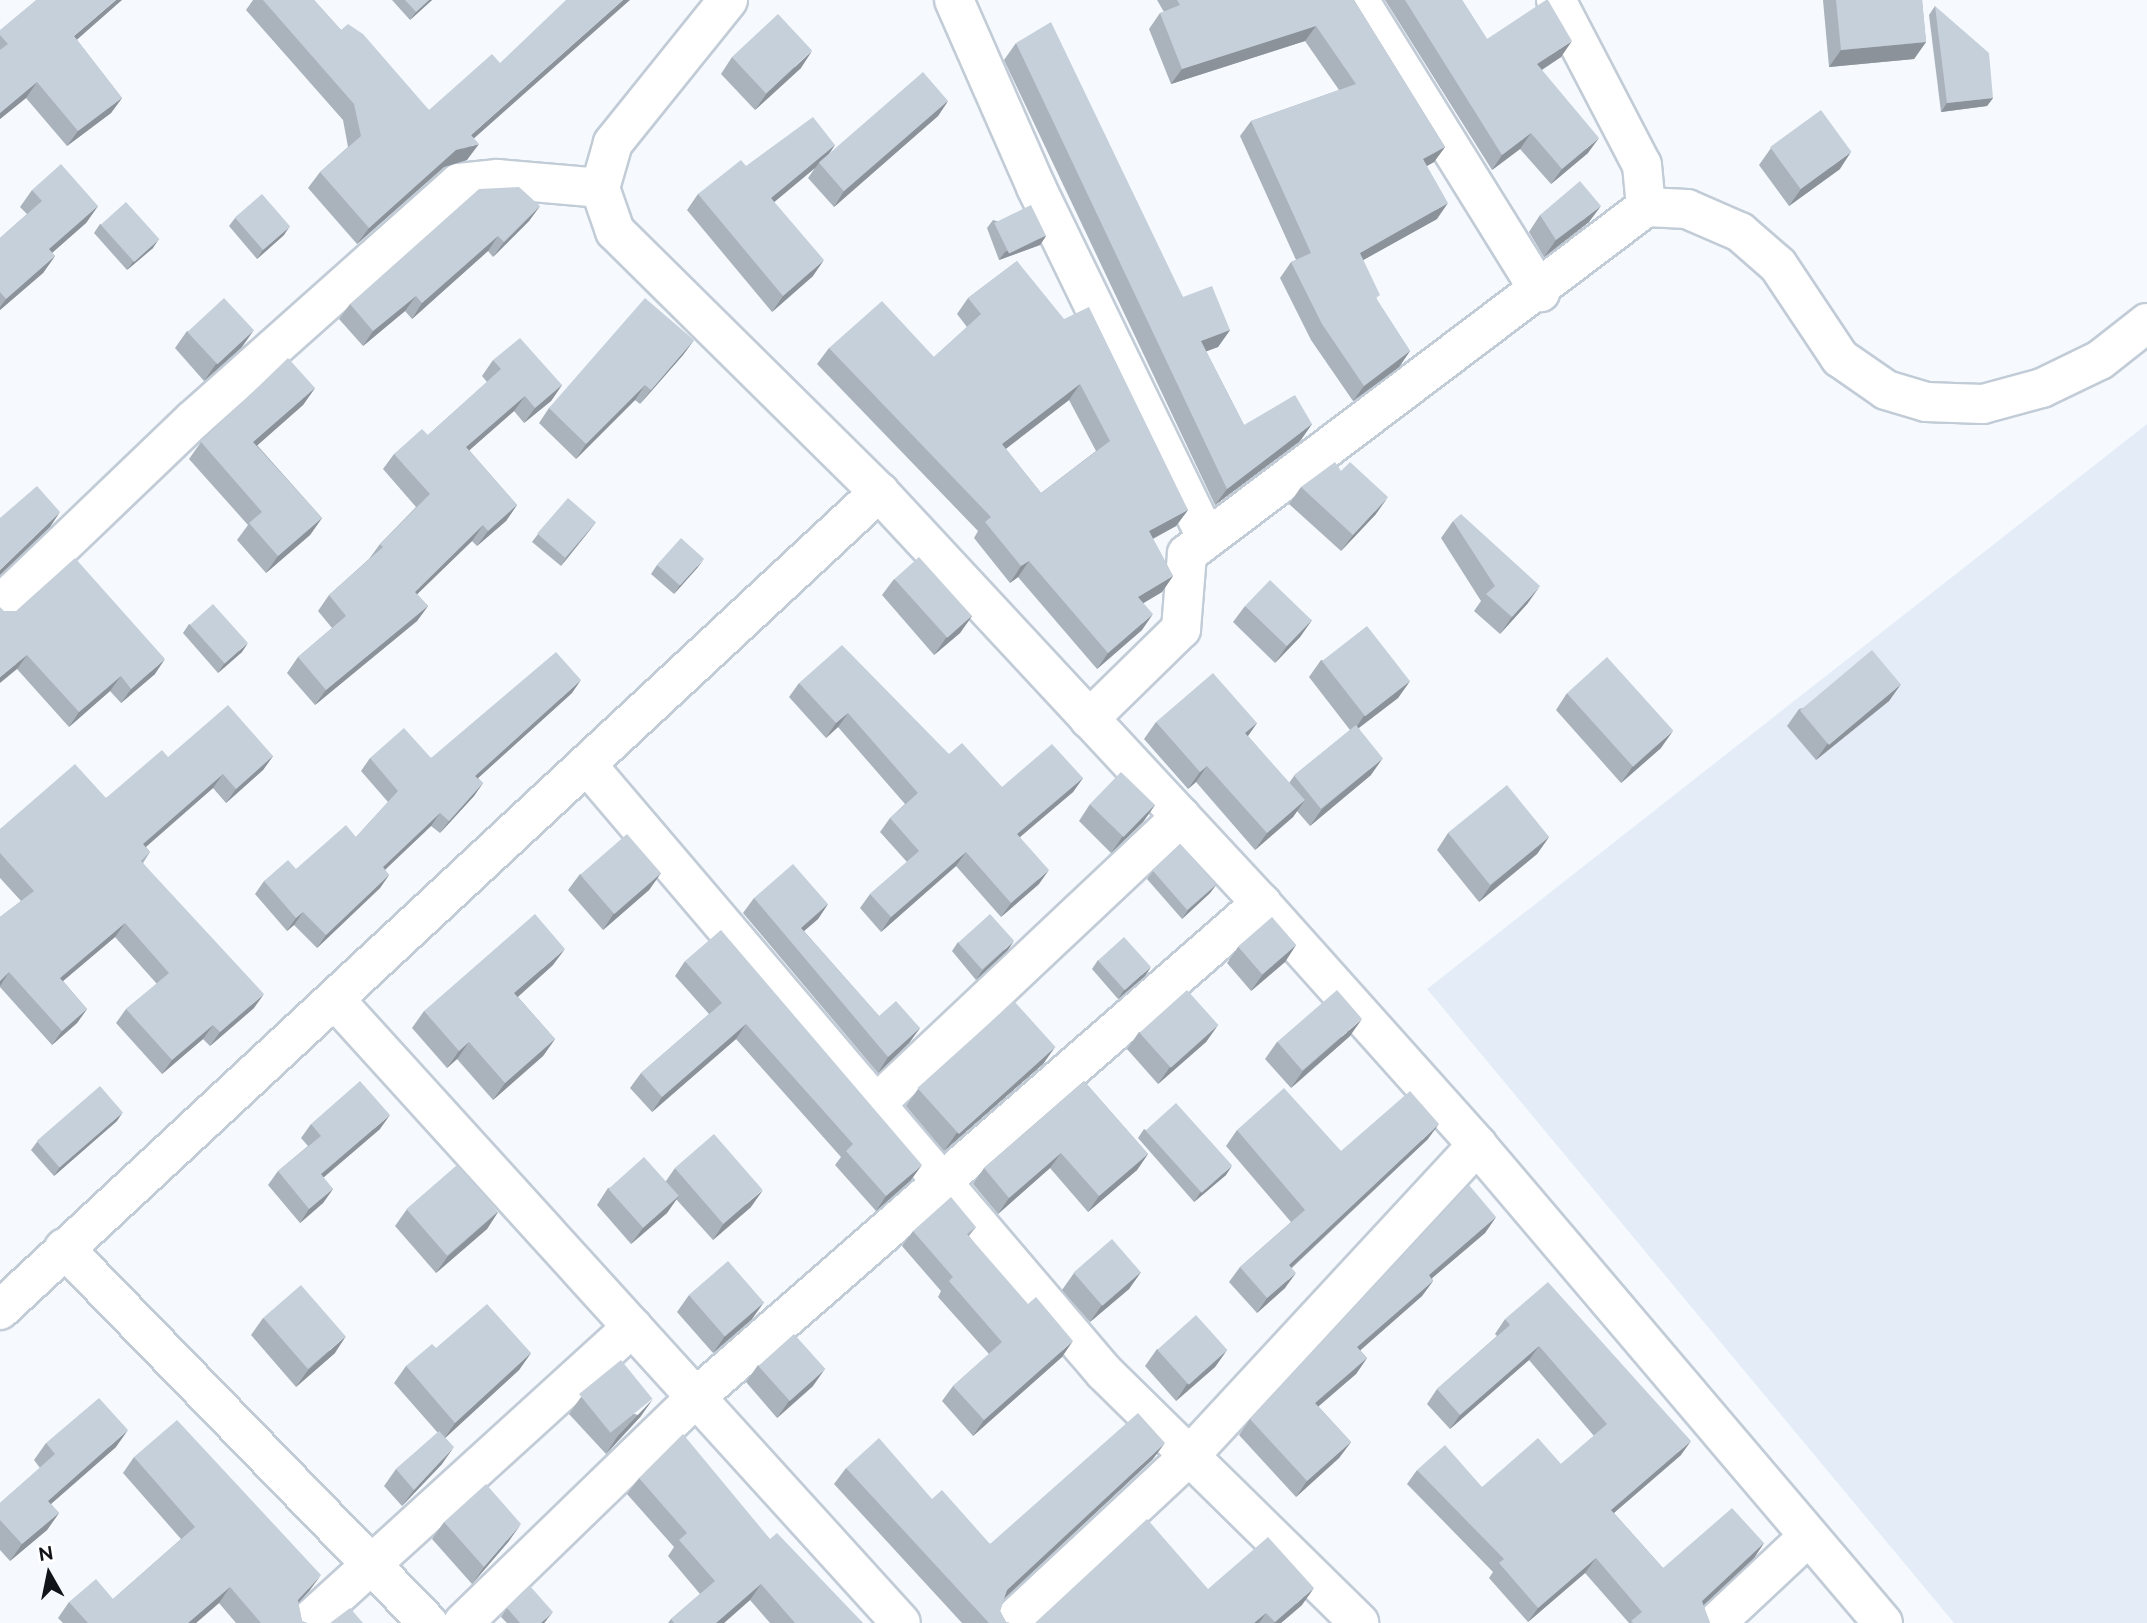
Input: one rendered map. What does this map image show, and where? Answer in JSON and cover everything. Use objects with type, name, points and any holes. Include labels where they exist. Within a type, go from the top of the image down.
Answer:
[{"type":"street","points":[[728,0],[613,144],[600,188],[615,231],[880,492],[1261,903],[1478,1145],[1883,1623]]},
{"type":"street","points":[[954,0],[1036,187],[1207,539]]},
{"type":"street","points":[[1359,0],[1540,292]]},
{"type":"street","points":[[1556,0],[1642,165],[1646,206]]},
{"type":"street","points":[[0,605],[213,401],[459,183],[498,179],[600,188]]},
{"type":"street","points":[[1089,719],[1181,629],[1187,606],[1181,575],[1187,554],[1540,292],[1646,206],[1687,209],[1740,232],[1778,265],[1840,358],[1886,390],[1926,402],[1983,404],[2042,388],[2100,360],[2147,323]]},
{"type":"street","points":[[0,1310],[880,492]]},
{"type":"street","points":[[587,765],[940,1184],[1104,1372],[1192,1453],[1359,1623]]},
{"type":"street","points":[[874,1106],[1181,817]]},
{"type":"street","points":[[463,1623],[696,1397],[1261,903]]},
{"type":"street","points":[[335,1001],[901,1623]]},
{"type":"street","points":[[1010,1623],[1192,1453],[1478,1145]]},
{"type":"street","points":[[64,1248],[428,1623]]},
{"type":"street","points":[[307,1623],[632,1327]]},
{"type":"street","points":[[1716,1623],[1809,1536]]},
{"type":"shaded area","points":[[2147,424],[2147,1623],[1954,1623],[1427,989]]},
{"type":"building","points":[[36,0],[116,0],[74,36],[122,98],[78,131],[37,82],[0,113],[0,50],[8,44],[0,35],[0,30]]},
{"type":"building","points":[[263,0],[314,0],[341,30],[348,24],[363,34],[429,110],[492,54],[500,63],[566,0],[623,0],[471,135],[479,144],[456,150],[369,228],[320,172],[361,136],[354,104]]},
{"type":"building","points":[[405,0],[429,0],[416,12]]},
{"type":"building","points":[[1177,0],[1354,0],[1445,147],[1423,159],[1448,203],[1360,253],[1380,295],[1376,298],[1410,351],[1364,386],[1322,324],[1291,262],[1311,253],[1251,121],[1356,84],[1316,26],[1182,69],[1160,13],[1180,5]]},
{"type":"building","points":[[1405,0],[1462,0],[1487,39],[1548,0],[1572,41],[1537,64],[1599,138],[1562,169],[1531,133],[1502,155]]},
{"type":"building","points":[[1836,0],[1922,0],[1926,42],[1841,50]]},
{"type":"building","points":[[1935,6],[1989,53],[1993,98],[1947,103]]},
{"type":"building","points":[[778,14],[812,51],[766,94],[732,57]]},
{"type":"building","points":[[1051,22],[1183,297],[1212,286],[1230,330],[1201,341],[1244,425],[1295,395],[1312,424],[1227,489],[1016,43]]},
{"type":"building","points":[[923,72],[948,101],[844,191],[819,163]]},
{"type":"building","points":[[1821,110],[1852,152],[1801,189],[1770,147]]},
{"type":"building","points":[[813,117],[835,145],[771,198],[824,260],[783,296],[698,194],[741,160],[746,166]]},
{"type":"building","points":[[61,164],[98,206],[49,249],[55,256],[6,299],[0,292],[0,238],[42,201],[32,190]]},
{"type":"building","points":[[1580,181],[1601,206],[1556,240],[1540,215]]},
{"type":"building","points":[[519,187],[540,206],[504,242],[498,236],[422,303],[416,296],[373,331],[350,304],[479,189]]},
{"type":"building","points":[[262,194],[290,226],[263,250],[235,218]]},
{"type":"building","points":[[126,202],[159,239],[134,262],[101,225]]},
{"type":"building","points":[[1031,205],[1046,236],[1009,254],[994,223]]},
{"type":"building","points":[[1017,261],[1064,319],[1089,307],[1188,510],[1149,531],[1173,576],[1138,597],[1153,614],[1108,653],[1029,561],[1021,566],[985,522],[991,517],[829,348],[882,301],[934,357],[981,314],[968,298]],"holes":[[[1080,384],[1110,441],[1041,493],[1002,444]]]},
{"type":"building","points":[[224,298],[254,330],[217,364],[187,332]]},
{"type":"building","points":[[645,298],[694,340],[651,390],[645,385],[586,444],[549,408]]},
{"type":"building","points":[[520,338],[562,385],[535,408],[525,396],[466,447],[517,505],[488,531],[483,525],[415,592],[428,606],[326,690],[298,657],[346,616],[329,595],[383,547],[380,544],[430,494],[394,454],[422,429],[428,435],[501,369],[493,360]]},
{"type":"building","points":[[288,358],[315,388],[253,442],[322,518],[278,556],[249,523],[262,512],[201,442]]},
{"type":"building","points":[[1335,462],[1341,471],[1350,462],[1388,497],[1353,535],[1301,487]]},
{"type":"building","points":[[37,486],[60,512],[0,570],[0,518]]},
{"type":"building","points":[[568,498],[596,522],[565,558],[537,533]]},
{"type":"building","points":[[1461,514],[1540,586],[1512,617],[1486,594],[1495,586],[1453,521]]},
{"type":"building","points":[[681,538],[704,559],[680,585],[657,565]]},
{"type":"building","points":[[919,557],[972,616],[947,638],[894,579]]},
{"type":"building","points":[[75,558],[165,659],[131,689],[121,676],[79,712],[27,655],[0,677],[0,607],[4,611],[16,611]]},
{"type":"building","points":[[1270,580],[1312,620],[1287,646],[1245,606]]},
{"type":"building","points":[[213,604],[248,643],[225,663],[190,625]]},
{"type":"building","points":[[1367,626],[1410,681],[1365,716],[1322,661]]},
{"type":"building","points":[[842,645],[949,754],[962,743],[1002,787],[1052,744],[1083,778],[1017,834],[1049,870],[1011,903],[966,852],[891,917],[870,894],[919,851],[890,818],[918,793],[848,713],[836,723],[799,683]]},
{"type":"building","points":[[1872,650],[1901,684],[1829,745],[1800,710]]},
{"type":"building","points":[[556,652],[581,680],[475,776],[483,783],[449,821],[440,813],[383,867],[389,875],[326,935],[303,912],[296,918],[264,881],[288,860],[296,869],[346,825],[356,837],[398,791],[370,758],[404,728],[431,758]]},
{"type":"building","points":[[1607,657],[1673,731],[1633,767],[1567,693]]},
{"type":"building","points":[[1213,673],[1257,723],[1245,733],[1305,800],[1267,833],[1207,766],[1200,772],[1156,722]]},
{"type":"building","points":[[228,705],[273,756],[236,789],[223,774],[143,844],[150,852],[141,861],[264,994],[220,1032],[213,1025],[172,1060],[126,1009],[169,973],[125,923],[60,978],[87,1009],[62,1031],[9,972],[0,981],[0,917],[34,891],[0,853],[0,829],[75,764],[106,798],[162,750],[168,757]]},
{"type":"building","points":[[1356,725],[1383,758],[1321,809],[1294,775]]},
{"type":"building","points":[[1121,772],[1155,805],[1124,837],[1090,804]]},
{"type":"building","points":[[1507,785],[1549,837],[1490,885],[1448,833]]},
{"type":"building","points":[[627,834],[661,873],[614,914],[580,875]]},
{"type":"building","points":[[1181,845],[1216,885],[1187,910],[1152,870]]},
{"type":"building","points":[[793,864],[828,904],[801,928],[879,1016],[896,1001],[920,1028],[888,1057],[754,898]]},
{"type":"building","points":[[535,914],[565,949],[514,993],[555,1039],[505,1083],[469,1042],[459,1051],[424,1011]]},
{"type":"building","points":[[990,914],[1014,941],[982,970],[958,943]]},
{"type":"building","points":[[1272,917],[1296,945],[1262,974],[1238,947]]},
{"type":"building","points":[[721,930],[922,1165],[886,1196],[846,1151],[853,1144],[746,1024],[662,1097],[641,1073],[722,1003],[685,961]]},
{"type":"building","points":[[1124,937],[1151,967],[1125,990],[1098,960]]},
{"type":"building","points":[[1187,990],[1218,1025],[1171,1068],[1139,1033]]},
{"type":"building","points":[[1337,990],[1362,1019],[1302,1071],[1277,1042]]},
{"type":"building","points":[[1014,1001],[1055,1047],[959,1134],[917,1088]]},
{"type":"building","points":[[360,1081],[390,1115],[321,1174],[333,1189],[309,1209],[278,1171],[321,1136],[311,1124]]},
{"type":"building","points":[[1084,1081],[1148,1154],[1099,1196],[1061,1153],[1009,1198],[984,1168]]},
{"type":"building","points":[[100,1086],[123,1112],[60,1168],[37,1141]]},
{"type":"building","points":[[1284,1088],[1341,1151],[1410,1091],[1439,1124],[1289,1265],[1296,1273],[1267,1298],[1240,1267],[1305,1210],[1237,1130]]},
{"type":"building","points":[[1176,1103],[1232,1165],[1202,1193],[1146,1130]]},
{"type":"building","points":[[714,1134],[763,1190],[723,1224],[675,1168]]},
{"type":"building","points":[[644,1157],[679,1196],[643,1228],[608,1189]]},
{"type":"building","points":[[457,1165],[498,1212],[447,1256],[406,1209]]},
{"type":"building","points":[[1469,1185],[1496,1217],[1429,1275],[1433,1281],[1357,1347],[1367,1358],[1315,1403],[1351,1442],[1307,1481],[1250,1419]]},
{"type":"building","points":[[951,1197],[976,1227],[967,1234],[1028,1304],[1036,1297],[1073,1341],[984,1420],[953,1386],[1002,1342],[949,1281],[953,1277],[913,1231]]},
{"type":"building","points":[[1112,1239],[1141,1272],[1102,1306],[1074,1272]]},
{"type":"building","points":[[728,1261],[764,1303],[725,1337],[689,1295]]},
{"type":"building","points":[[1548,1282],[1691,1441],[1611,1510],[1663,1568],[1732,1508],[1764,1543],[1702,1601],[1710,1623],[1633,1623],[1631,1621],[1642,1612],[1596,1558],[1538,1608],[1499,1563],[1504,1559],[1417,1470],[1445,1445],[1482,1487],[1538,1438],[1561,1464],[1607,1424],[1539,1346],[1460,1415],[1437,1389],[1510,1325],[1505,1319]]},
{"type":"building","points":[[301,1285],[346,1336],[308,1369],[263,1318]]},
{"type":"building","points":[[487,1304],[531,1353],[455,1423],[406,1366],[432,1344],[436,1348]]},
{"type":"building","points":[[1196,1315],[1227,1350],[1189,1385],[1157,1350]]},
{"type":"building","points":[[794,1334],[825,1369],[790,1401],[758,1366]]},
{"type":"building","points":[[621,1360],[652,1399],[611,1433],[579,1394]]},
{"type":"building","points":[[99,1398],[128,1430],[48,1501],[59,1513],[22,1544],[0,1520],[0,1503],[55,1454],[46,1443]]},
{"type":"building","points":[[1138,1413],[1165,1443],[1007,1590],[1000,1611],[1006,1622],[1010,1623],[989,1623],[846,1468],[879,1438],[932,1499],[942,1490],[990,1544]]},
{"type":"building","points":[[177,1420],[321,1575],[298,1600],[302,1621],[307,1623],[261,1623],[230,1587],[188,1623],[88,1623],[69,1602],[96,1579],[113,1599],[195,1527],[134,1457]]},
{"type":"building","points":[[439,1431],[454,1447],[414,1490],[396,1469]]},
{"type":"building","points":[[683,1434],[770,1539],[777,1533],[863,1623],[795,1623],[761,1584],[716,1623],[674,1623],[671,1619],[715,1581],[679,1540],[687,1533],[639,1478]]},
{"type":"building","points":[[486,1484],[521,1524],[484,1567],[444,1522]]},
{"type":"building","points":[[1147,1519],[1208,1589],[1268,1537],[1314,1588],[1275,1622],[1266,1613],[1254,1623],[1035,1623]]},
{"type":"building","points":[[530,1586],[553,1612],[541,1623],[520,1623],[507,1608]]},
{"type":"building","points":[[350,1608],[363,1623],[330,1623]]}]
